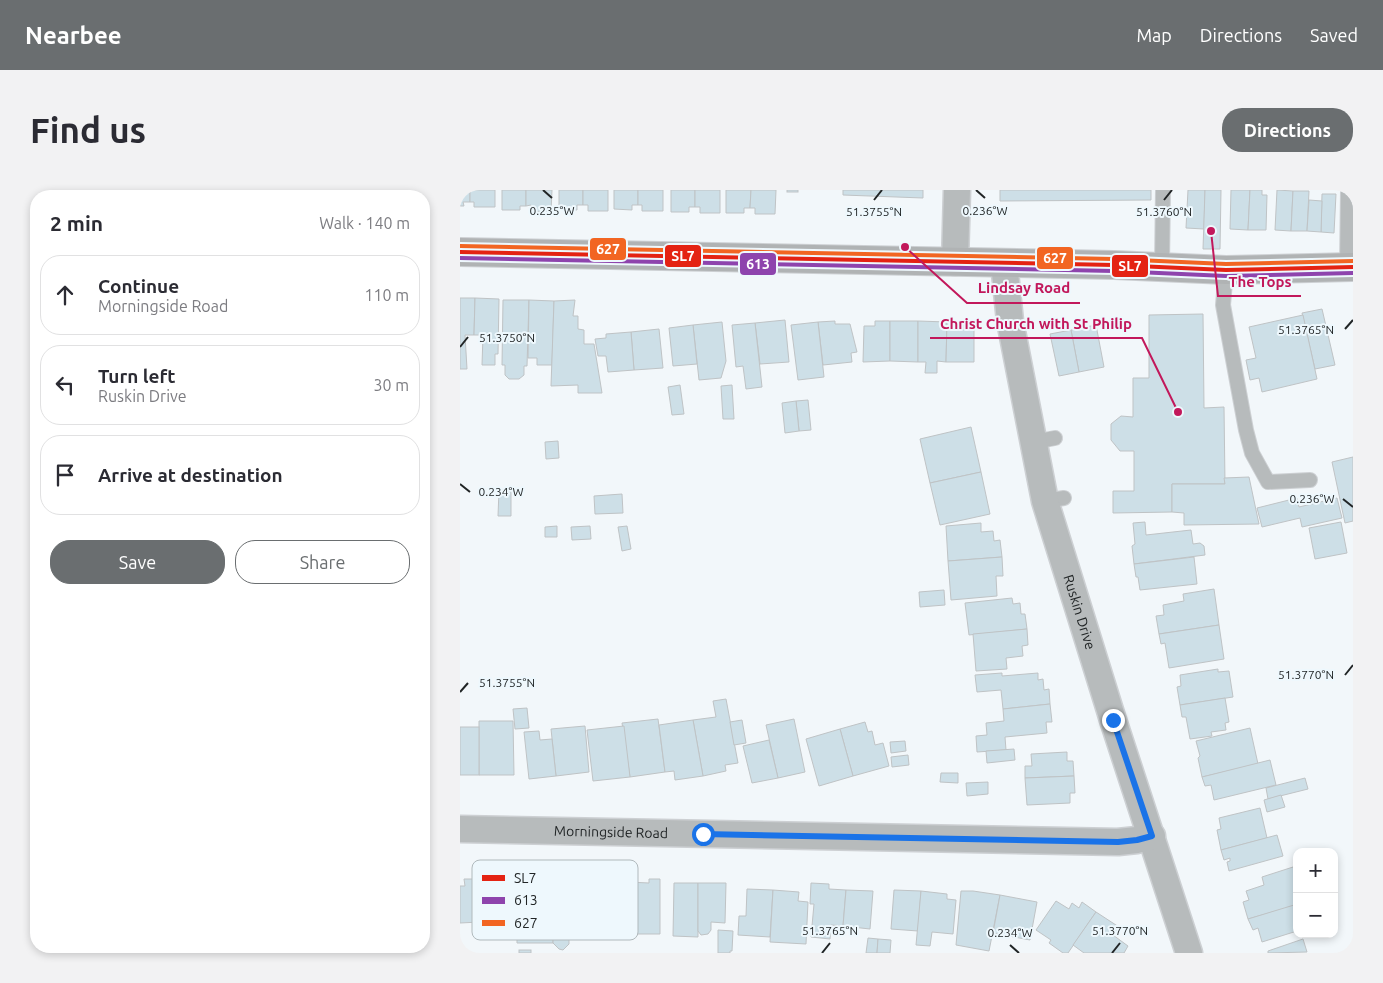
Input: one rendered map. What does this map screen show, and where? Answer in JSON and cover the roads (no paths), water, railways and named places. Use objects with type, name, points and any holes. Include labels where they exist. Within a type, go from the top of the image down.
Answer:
[{"type":"main road","points":[[460,252],[1162,266],[1226,270],[1350,267]]},
{"type":"street","points":[[955,262],[957,190]]},
{"type":"street","name":"Ruskin Drive","points":[[1004,263],[1010,320],[1044,440],[1054,500],[1110,710],[1189,953]]},
{"type":"street","name":"Morningside Road","points":[[460,829],[1118,842],[1152,836]]},
{"type":"lane","points":[[1162,266],[1163,190]]},
{"type":"lane","points":[[1348,190],[1350,267]]},
{"type":"lane","points":[[1226,270],[1223,305],[1252,454],[1268,482],[1310,480]]},
{"type":"place","name":"The Tops","points":[[1211,231]]},
{"type":"place","name":"Lindsay Road","points":[[905,247]]},
{"type":"place","name":"Christ Church with St Philip","points":[[1178,412]]}]
